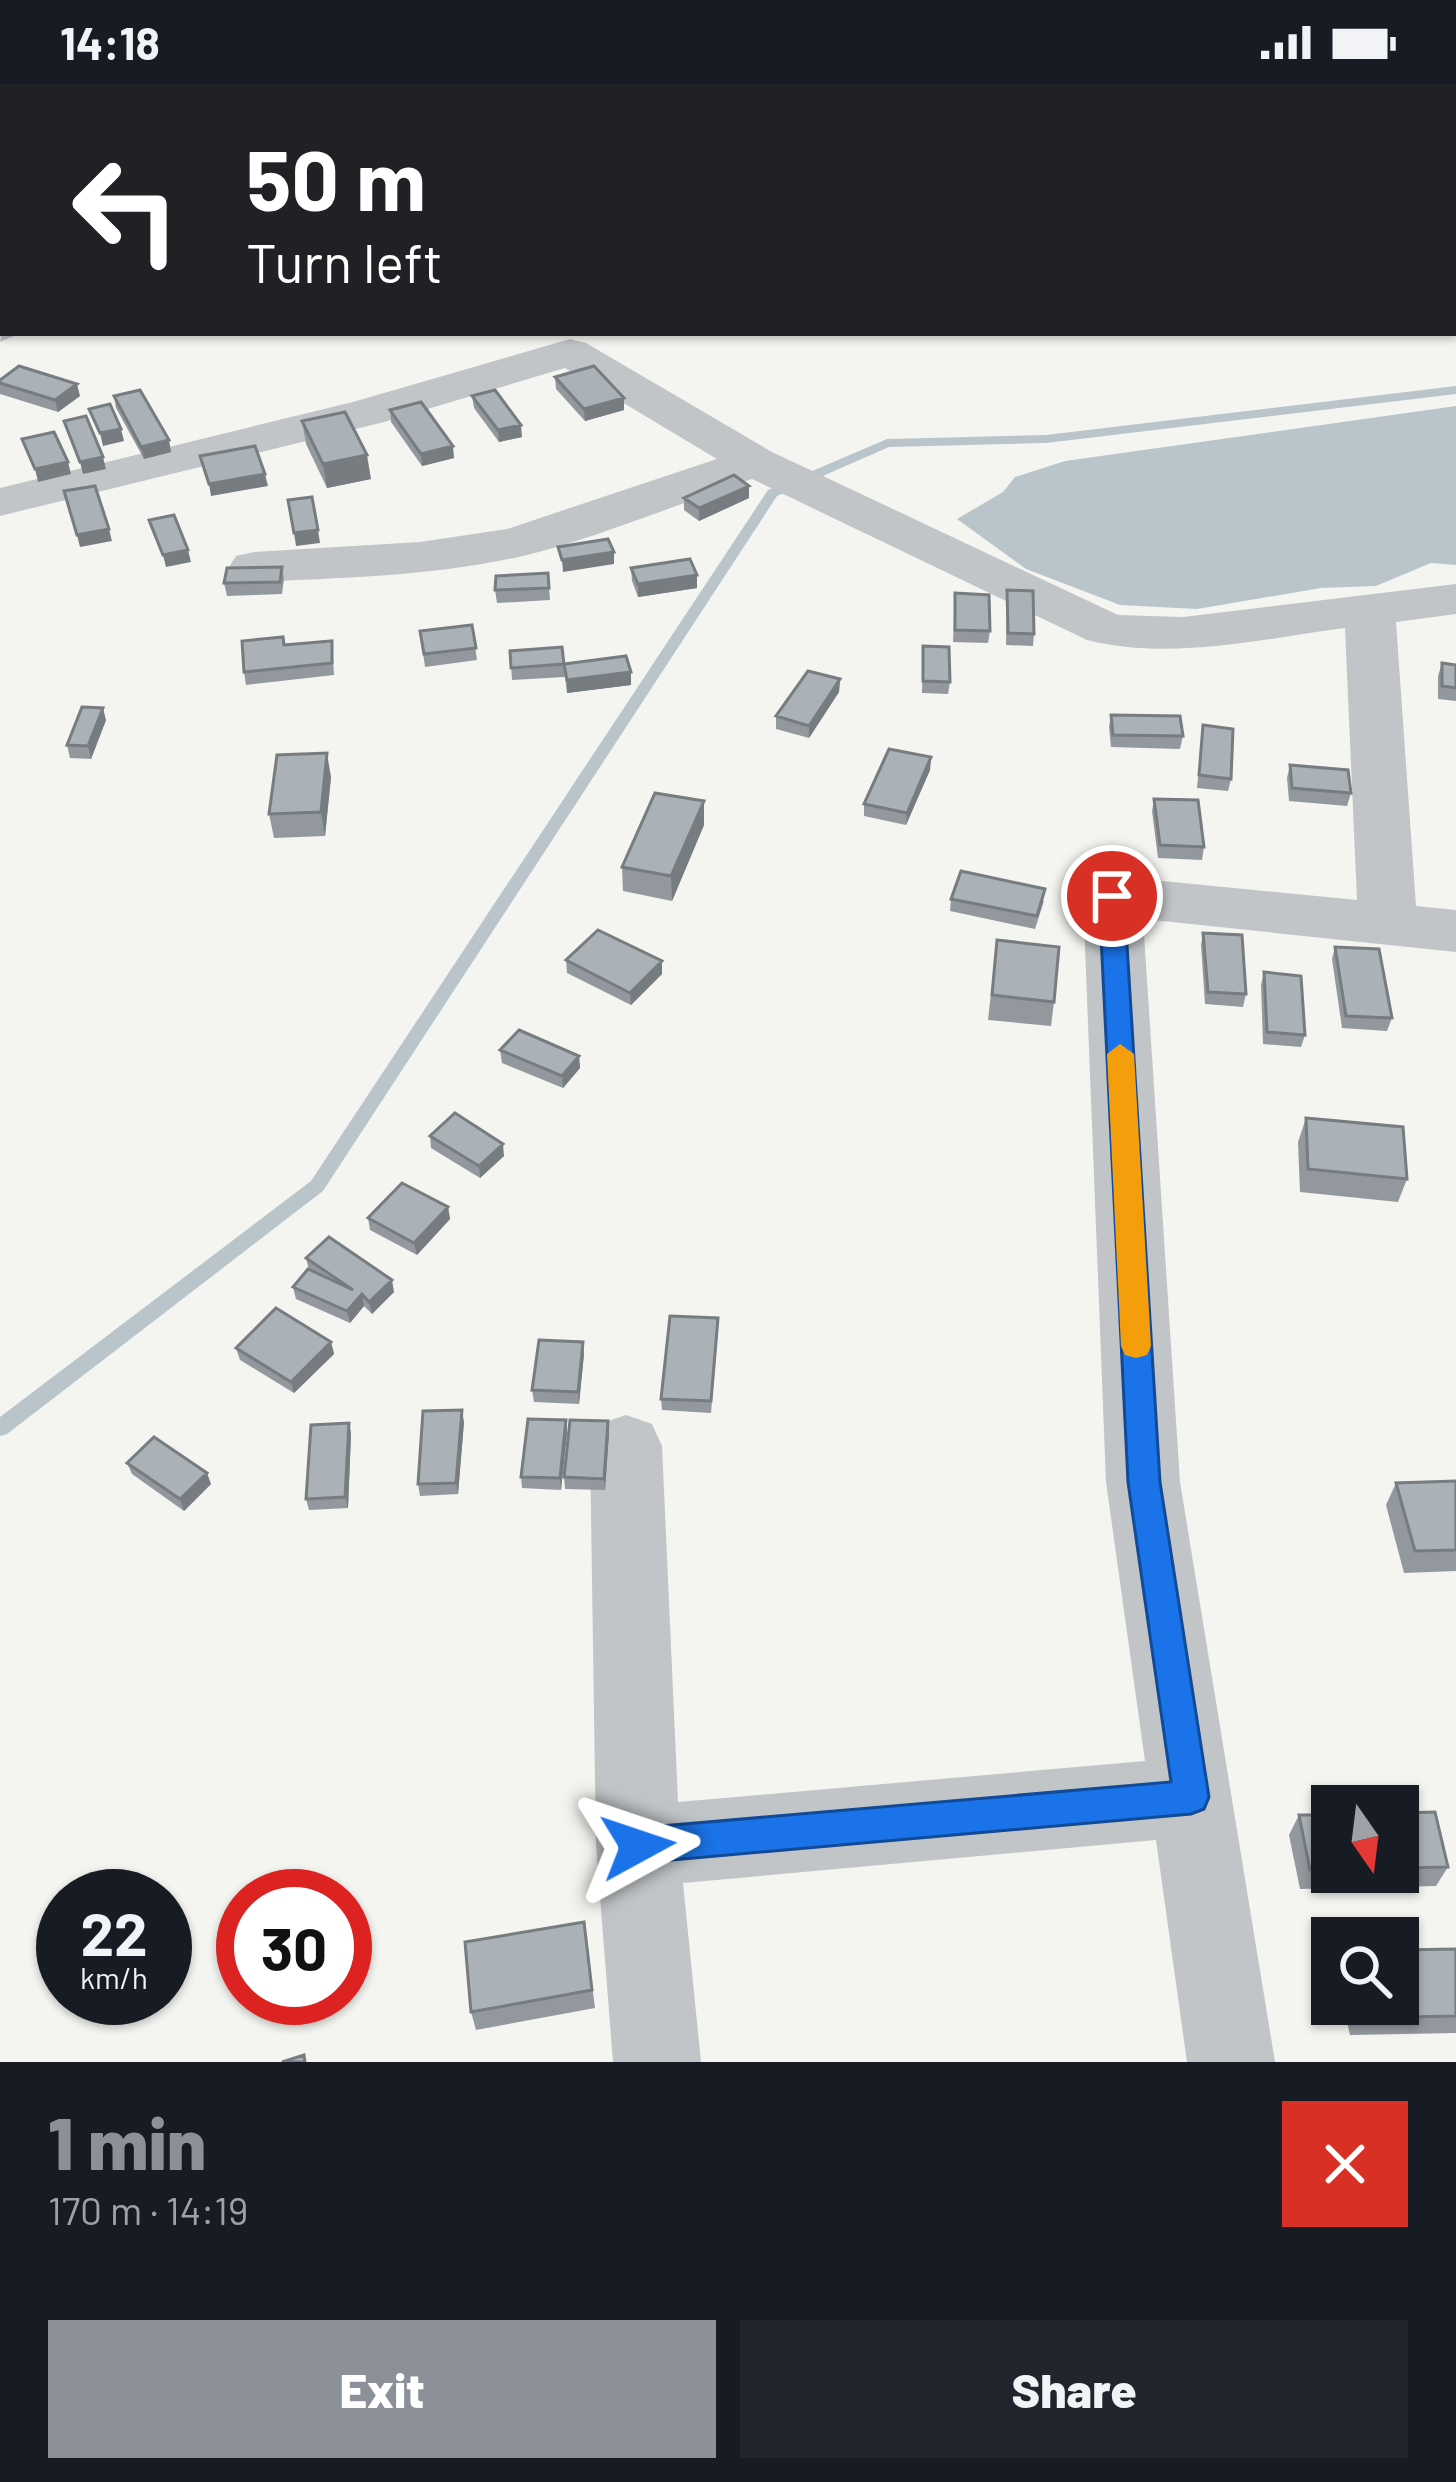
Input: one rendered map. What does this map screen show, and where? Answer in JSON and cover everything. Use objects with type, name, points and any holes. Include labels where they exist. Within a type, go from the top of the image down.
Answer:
[{"type":"street","points":[[3,502],[292,432],[570,352],[755,462],[1105,629],[1184,633],[1456,599]]},
{"type":"street","points":[[254,567],[430,558],[518,542],[755,462]]},
{"type":"street","points":[[1370,608],[1388,924]]},
{"type":"street","points":[[1231,2062],[1144,1482],[1112,896],[1456,932]]},
{"type":"street","points":[[626,1446],[638,1846],[657,2062]]},
{"type":"street","points":[[638,1846],[1191,1797]]},
{"type":"shaded area","points":[[1456,406],[1456,565],[1431,563],[1376,586],[1321,588],[1197,609],[1120,605],[1026,569],[957,519],[1003,492],[1015,477],[1065,461]]},
{"type":"building","points":[[19,366],[77,384],[55,400],[0,383]]},
{"type":"building","points":[[594,366],[624,398],[584,409],[555,377]]},
{"type":"building","points":[[140,390],[169,440],[141,447],[114,396]]},
{"type":"building","points":[[495,390],[521,425],[498,430],[472,396]]},
{"type":"building","points":[[421,402],[453,446],[421,454],[390,410]]},
{"type":"building","points":[[110,404],[121,429],[100,433],[89,409]]},
{"type":"building","points":[[345,412],[367,455],[323,464],[302,421]]},
{"type":"building","points":[[86,416],[103,457],[80,462],[64,421]]},
{"type":"building","points":[[54,432],[68,462],[35,469],[22,439]]},
{"type":"building","points":[[255,446],[265,474],[209,484],[200,456]]},
{"type":"building","points":[[734,475],[749,486],[699,508],[684,498]]},
{"type":"building","points":[[95,486],[109,529],[77,535],[64,491]]},
{"type":"building","points":[[312,497],[318,530],[294,533],[288,500]]},
{"type":"building","points":[[174,515],[188,550],[163,555],[149,520]]},
{"type":"building","points":[[608,539],[614,552],[562,560],[558,547]]},
{"type":"building","points":[[690,559],[697,575],[638,584],[631,568]]},
{"type":"building","points":[[282,567],[280,582],[224,583],[227,568]]},
{"type":"building","points":[[548,573],[549,588],[495,590],[496,576]]},
{"type":"building","points":[[1007,590],[1033,591],[1034,634],[1008,633]]},
{"type":"building","points":[[955,593],[989,595],[990,631],[955,630]]},
{"type":"building","points":[[472,625],[476,648],[424,654],[420,631]]},
{"type":"building","points":[[283,637],[284,645],[332,641],[332,663],[244,672],[242,641]]},
{"type":"building","points":[[923,646],[949,647],[950,682],[923,681]]},
{"type":"building","points":[[562,647],[564,664],[511,668],[510,651]]},
{"type":"building","points":[[626,656],[631,672],[567,680],[564,664]]},
{"type":"building","points":[[1442,663],[1456,665],[1456,688],[1442,686]]},
{"type":"building","points":[[808,671],[840,679],[809,726],[776,716]]},
{"type":"building","points":[[82,707],[103,708],[88,746],[67,745]]},
{"type":"building","points":[[1111,715],[1180,716],[1183,736],[1113,735]]},
{"type":"building","points":[[1203,725],[1233,729],[1231,779],[1199,775]]},
{"type":"building","points":[[889,749],[931,757],[907,813],[864,804]]},
{"type":"building","points":[[327,753],[321,812],[269,814],[277,755]]},
{"type":"building","points":[[1290,765],[1348,770],[1351,793],[1292,788]]},
{"type":"building","points":[[655,793],[704,801],[671,876],[622,867]]},
{"type":"building","points":[[1154,799],[1198,800],[1204,847],[1160,845]]},
{"type":"building","points":[[961,871],[1045,889],[1037,916],[951,899]]},
{"type":"building","points":[[598,930],[662,961],[630,993],[566,960]]},
{"type":"building","points":[[1203,933],[1242,935],[1246,994],[1208,992]]},
{"type":"building","points":[[997,940],[1059,947],[1054,1002],[992,995]]},
{"type":"building","points":[[1335,947],[1379,949],[1392,1018],[1346,1016]]},
{"type":"building","points":[[1264,972],[1301,976],[1305,1035],[1267,1032]]},
{"type":"building","points":[[519,1030],[579,1056],[562,1076],[500,1050]]},
{"type":"building","points":[[455,1113],[503,1144],[479,1166],[430,1136]]},
{"type":"building","points":[[1306,1118],[1403,1127],[1407,1179],[1308,1169]]},
{"type":"building","points":[[402,1183],[448,1207],[414,1243],[368,1218]]},
{"type":"building","points":[[329,1237],[392,1280],[369,1302],[362,1294],[347,1311],[293,1287],[308,1269],[353,1290],[306,1258]]},
{"type":"building","points":[[276,1308],[331,1342],[291,1382],[236,1348]]},
{"type":"building","points":[[670,1316],[718,1318],[711,1401],[661,1399]]},
{"type":"building","points":[[539,1340],[583,1342],[578,1392],[532,1390]]},
{"type":"building","points":[[462,1410],[456,1483],[418,1484],[423,1411]]},
{"type":"building","points":[[528,1419],[566,1420],[560,1478],[521,1477]]},
{"type":"building","points":[[570,1420],[608,1421],[604,1479],[564,1477]]},
{"type":"building","points":[[349,1423],[345,1497],[306,1499],[311,1425]]},
{"type":"building","points":[[154,1437],[207,1473],[180,1499],[127,1463]]},
{"type":"building","points":[[1456,1481],[1456,1550],[1415,1551],[1396,1483]]},
{"type":"building","points":[[1419,1812],[1435,1812],[1448,1867],[1419,1868]]},
{"type":"building","points":[[1299,1815],[1311,1815],[1310,1870]]},
{"type":"building","points":[[584,1922],[592,1990],[471,2012],[465,1942]]},
{"type":"building","points":[[1456,1949],[1456,2016],[1419,2017],[1419,1950]]},
{"type":"waterway","points":[[0,1428],[317,1186],[772,493],[887,443],[1046,439],[1456,390]]},
{"type":"slow traffic","points":[[1120,1054],[1136,1346]]},
{"type":"route","points":[[638,1846],[1191,1797],[1144,1482],[1112,896]]}]
